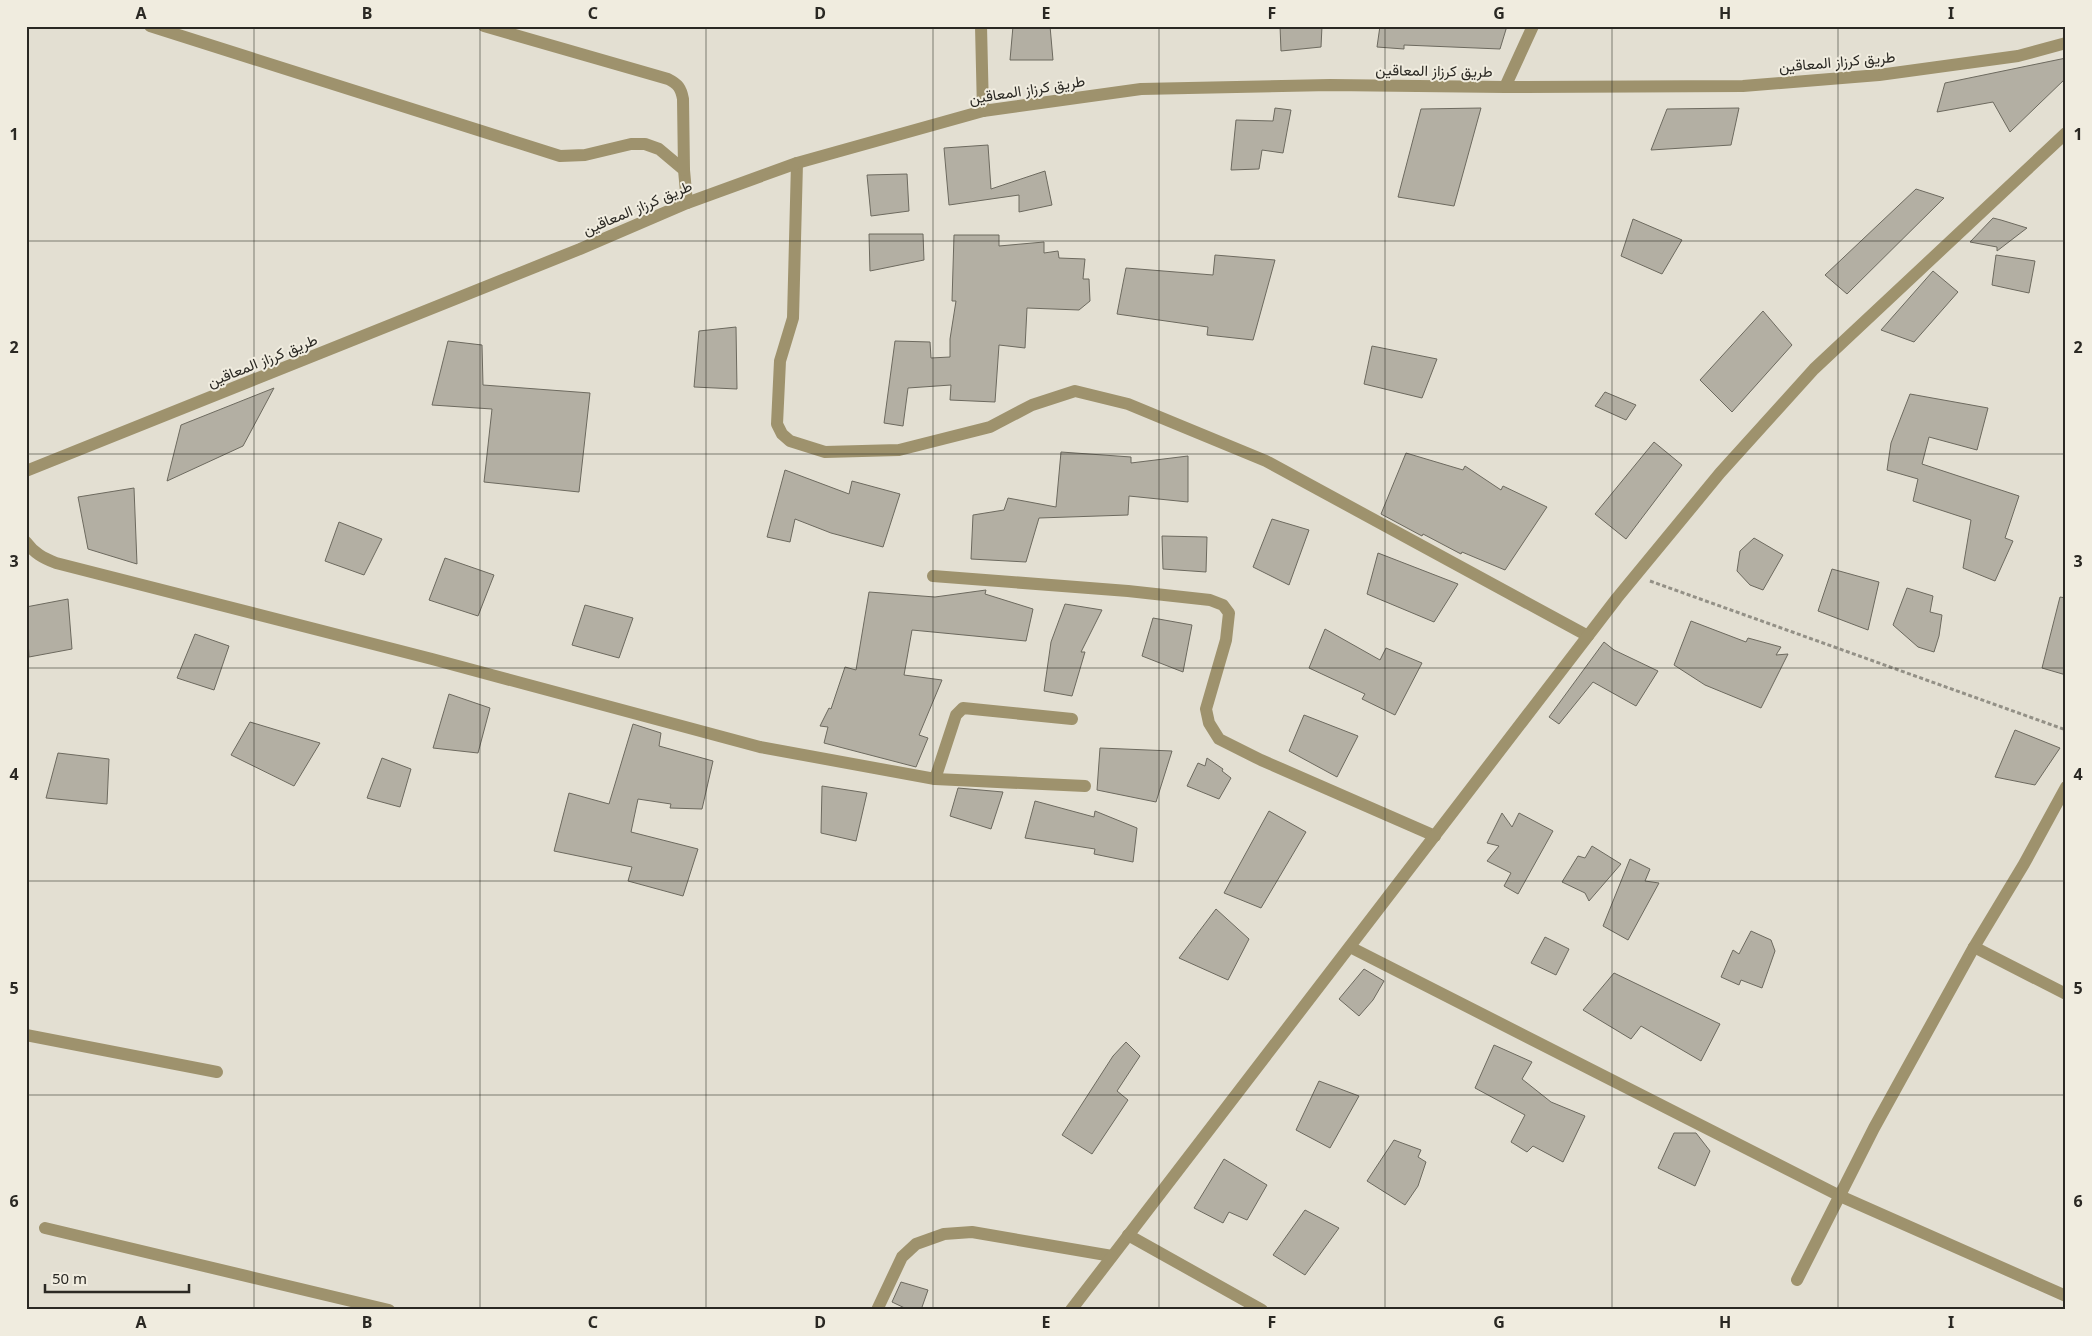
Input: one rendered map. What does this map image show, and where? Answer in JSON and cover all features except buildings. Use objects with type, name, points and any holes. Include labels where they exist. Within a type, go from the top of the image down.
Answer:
[{"type":"street","points":[[150,26],[560,156],[586,155],[631,144],[645,144],[659,148],[684,170]]},
{"type":"street","points":[[484,26],[668,79],[676,84],[681,89],[683,99],[684,170],[687,203]]},
{"type":"street","points":[[981,26],[983,111]]},
{"type":"street","points":[[1504,87],[1533,26]]},
{"type":"street","name":"طريق كرزاز المعاقين","points":[[29,472],[580,249],[687,203],[797,164],[983,111],[1141,88],[1330,85],[1504,87],[1752,85],[1878,75],[1925,69],[2018,56],[2066,43]]},
{"type":"street","points":[[1071,1310],[1588,636],[1720,473],[1814,369],[2066,133]]},
{"type":"street","points":[[797,164],[794,318],[780,361],[777,424],[782,434],[790,442],[825,452],[899,450],[990,427],[1032,405],[1075,391],[1119,401],[1266,461],[1588,636]]},
{"type":"street","points":[[26,542],[41,557],[56,563],[422,656],[760,747],[935,779],[1085,786]]},
{"type":"street","points":[[933,576],[1128,591],[1210,600],[1223,605],[1230,613],[1226,640],[1206,709],[1209,723],[1219,738],[1261,760],[1435,836]]},
{"type":"street","points":[[935,779],[956,715],[964,708],[1072,719]]},
{"type":"street","points":[[1797,1280],[1874,1128],[1974,947],[2024,864],[2066,787]]},
{"type":"street","points":[[1350,946],[1840,1196],[2066,1296]]},
{"type":"street","points":[[1974,947],[2066,994]]},
{"type":"street","points":[[26,1035],[217,1072]]},
{"type":"street","points":[[45,1228],[389,1310]]},
{"type":"street","points":[[877,1310],[902,1257],[916,1244],[944,1234],[972,1232],[1112,1256]]},
{"type":"street","points":[[1128,1235],[1262,1310]]},
{"type":"path","points":[[1636,576],[2066,730]]}]
